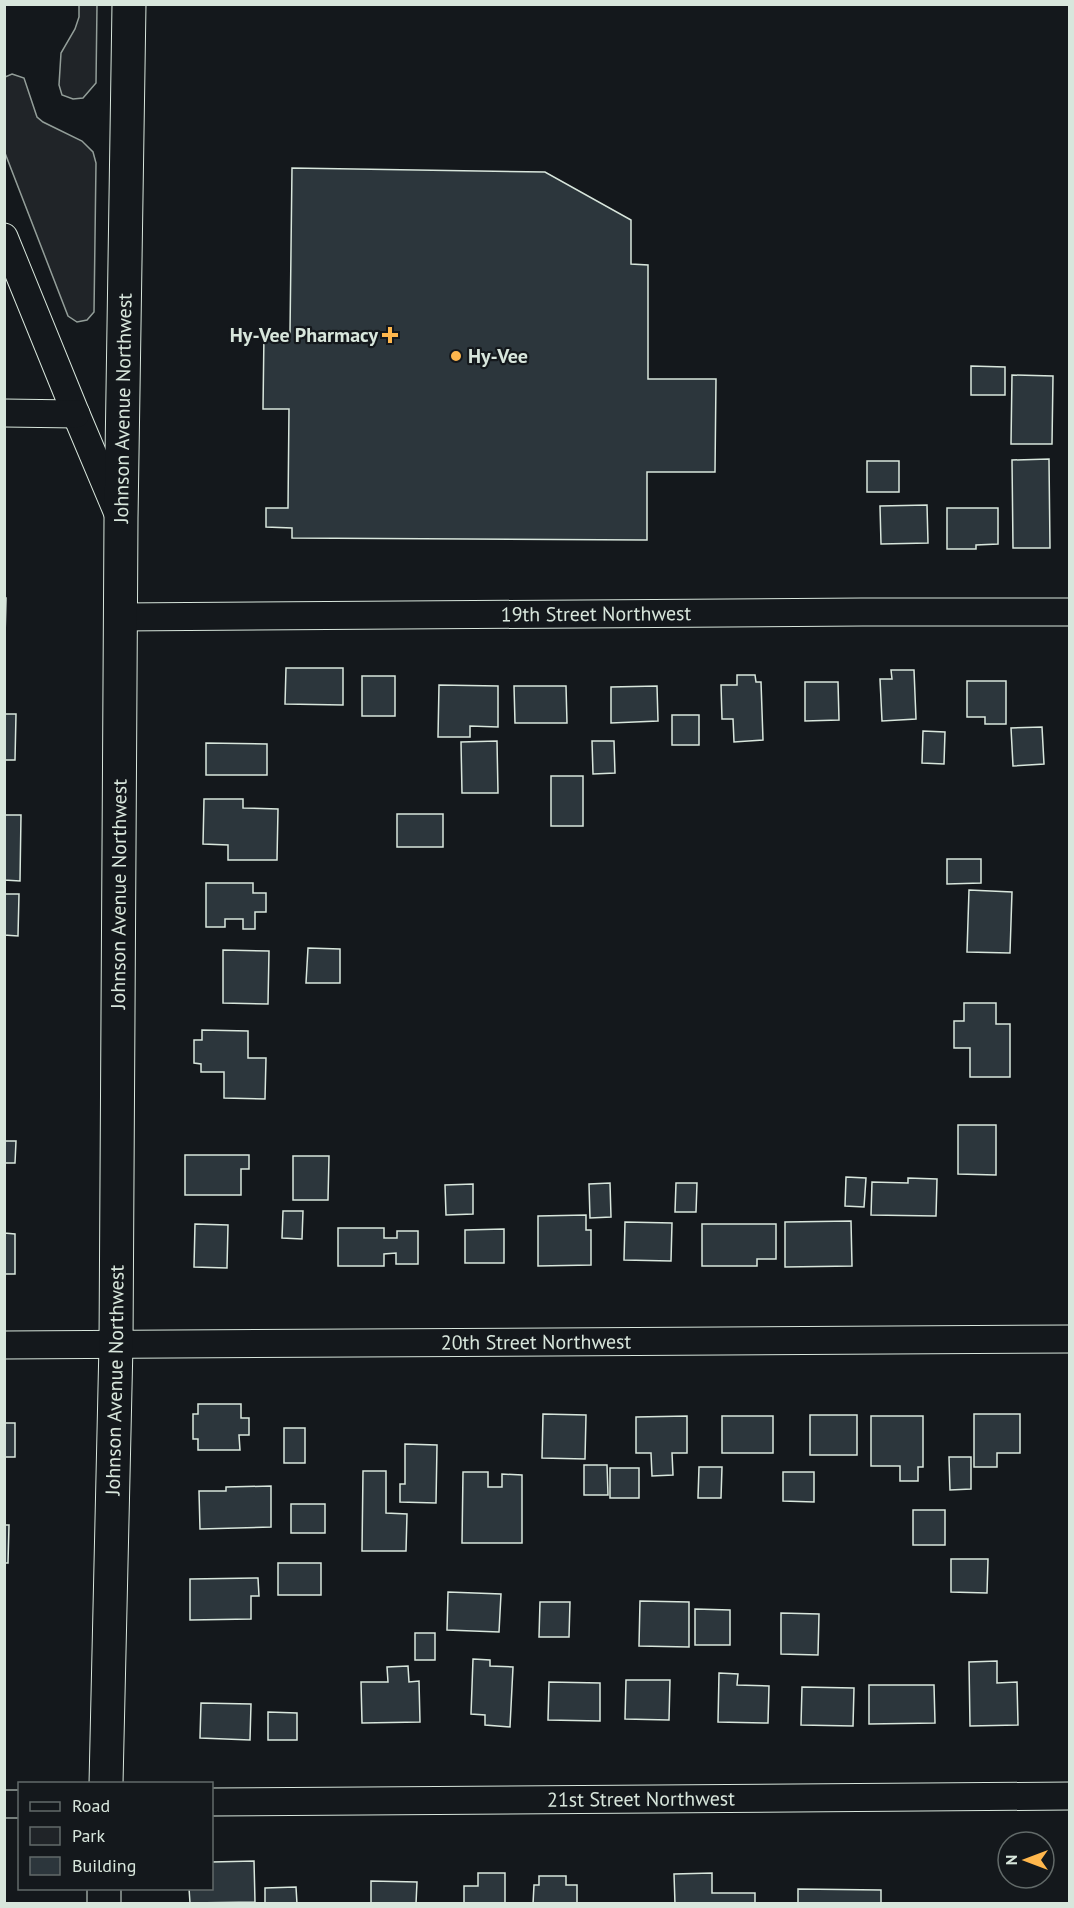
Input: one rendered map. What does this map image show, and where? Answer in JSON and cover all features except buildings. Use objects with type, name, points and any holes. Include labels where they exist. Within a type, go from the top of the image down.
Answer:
[{"type":"street","name":"Johnson Avenue Northwest","points":[[106,1782],[116,1344],[120,617],[129,4]]},
{"type":"street","points":[[4,237],[121,519]]},
{"type":"street","points":[[4,413],[76,414]]},
{"type":"street","name":"19th Street Northwest","points":[[120,617],[1070,612]]},
{"type":"street","name":"20th Street Northwest","points":[[4,1345],[1070,1339]]},
{"type":"street","name":"21st Street Northwest","points":[[213,1802],[1070,1796]]},
{"type":"green space","points":[[79,5],[97,5],[96,83],[83,98],[73,99],[62,95],[59,85],[61,53],[75,29],[79,17]]},
{"type":"green space","points":[[12,74],[24,78],[37,117],[82,141],[93,152],[96,163],[94,312],[87,320],[77,322],[68,316],[5,153],[5,77]]},
{"type":"place","name":"Hy-Vee Pharmacy","points":[[390,335]]},
{"type":"place","name":"Hy-Vee","points":[[456,356]]}]
